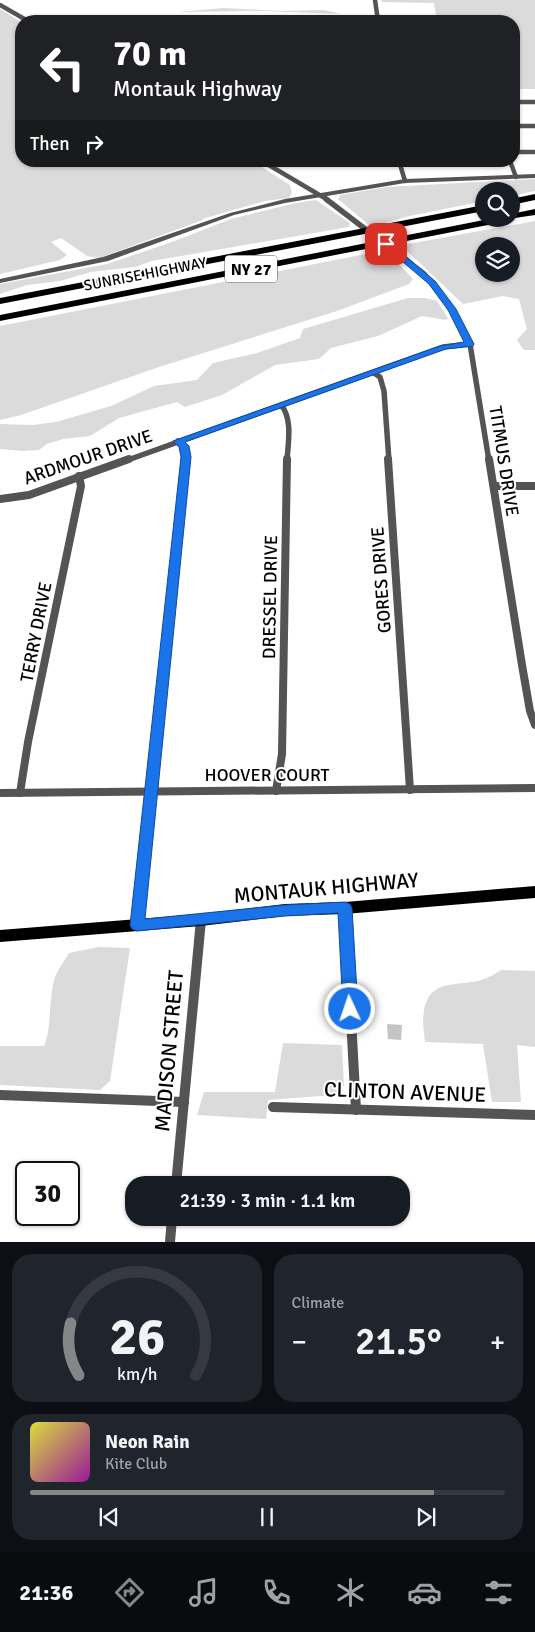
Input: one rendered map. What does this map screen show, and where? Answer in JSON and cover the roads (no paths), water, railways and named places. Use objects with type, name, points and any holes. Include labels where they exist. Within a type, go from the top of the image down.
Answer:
[{"type":"highway","points":[[520,200],[535,197]]},
{"type":"highway","name":"SUNRISE HIGHWAY","points":[[0,301],[475,210]]},
{"type":"highway","points":[[520,215],[535,212]]},
{"type":"highway","name":"SUNRISE HIGHWAY","points":[[0,318],[475,224]]},
{"type":"main road","name":"MONTAUK HIGHWAY","points":[[0,936],[201,920],[285,910],[345,908],[535,892]]},
{"type":"street","points":[[375,0],[377,15]]},
{"type":"street","points":[[0,5],[18,15]]},
{"type":"street","points":[[520,102],[535,102]]},
{"type":"street","points":[[520,126],[535,126]]},
{"type":"street","points":[[520,152],[535,152]]},
{"type":"street","name":"TITMUS DRIVE","points":[[272,167],[356,220],[424,274],[452,309],[470,344],[494,486],[514,627],[530,711],[535,725]]},
{"type":"street","points":[[401,167],[404,181]]},
{"type":"street","points":[[512,167],[516,177]]},
{"type":"street","points":[[0,281],[105,259],[238,212],[318,195],[404,181],[535,176]]},
{"type":"street","name":"ARDMOUR DRIVE","points":[[0,499],[29,495],[443,348],[455,344],[470,344]]},
{"type":"street","name":"GORES DRIVE","points":[[374,373],[380,377],[384,391],[410,790]]},
{"type":"street","name":"DRESSEL DRIVE","points":[[276,791],[282,754],[288,418],[286,411],[281,405]]},
{"type":"street","points":[[137,925],[186,457],[184,446],[178,441]]},
{"type":"street","name":"TERRY DRIVE","points":[[20,793],[28,742],[81,486],[79,476]]},
{"type":"street","points":[[494,486],[535,486]]},
{"type":"street","name":"HOOVER COURT","points":[[0,793],[535,788]]},
{"type":"street","points":[[345,908],[356,1110]]},
{"type":"street","name":"MADISON STREET","points":[[177,1176],[201,920]]},
{"type":"street","points":[[0,1095],[184,1102]]},
{"type":"street","name":"CLINTON AVENUE","points":[[273,1107],[535,1115]]},
{"type":"street","points":[[170,1242],[171,1226]]}]
